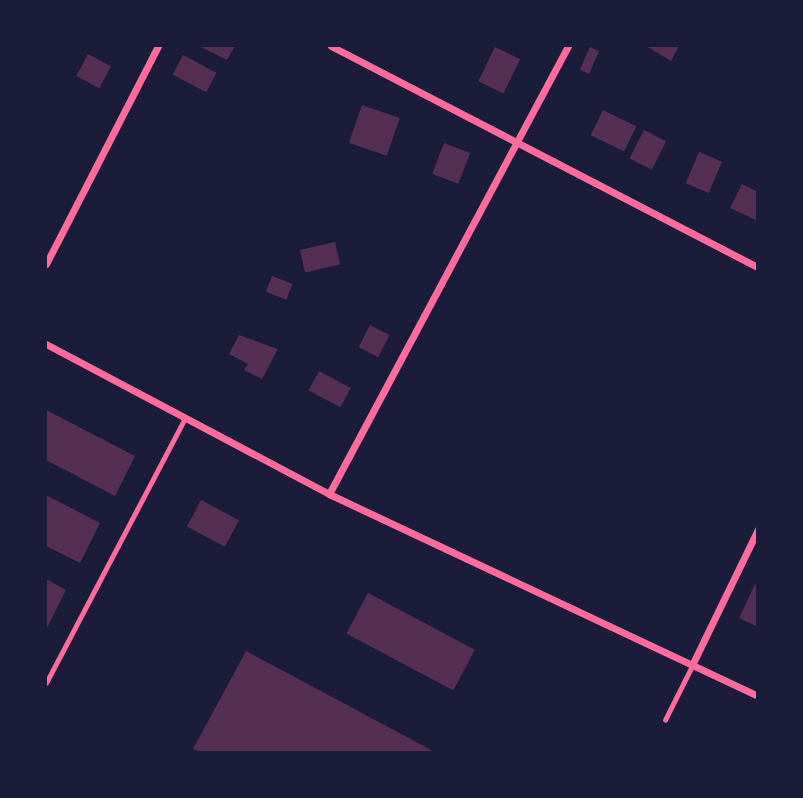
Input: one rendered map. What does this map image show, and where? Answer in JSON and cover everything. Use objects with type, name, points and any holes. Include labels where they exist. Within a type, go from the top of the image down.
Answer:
[{"type":"street","points":[[46,264],[158,46]]},
{"type":"street","points":[[331,46],[758,267]]},
{"type":"street","points":[[329,494],[568,46]]},
{"type":"street","points":[[46,344],[329,494],[693,663],[758,696]]},
{"type":"street","points":[[693,663],[758,529]]},
{"type":"lane","points":[[46,684],[186,418]]},
{"type":"lane","points":[[665,720],[693,663]]},
{"type":"building","points":[[199,46],[235,46],[227,60]]},
{"type":"building","points":[[646,46],[679,46],[671,61]]},
{"type":"building","points":[[495,47],[520,59],[504,93],[478,81]]},
{"type":"building","points":[[590,47],[599,51],[589,74],[580,70]]},
{"type":"building","points":[[88,54],[111,66],[99,88],[76,76]]},
{"type":"building","points":[[183,55],[217,73],[206,92],[173,74]]},
{"type":"building","points":[[362,105],[400,118],[387,156],[349,143]]},
{"type":"building","points":[[603,110],[636,126],[624,151],[591,135]]},
{"type":"building","points":[[644,130],[666,141],[652,170],[629,159]]},
{"type":"building","points":[[444,143],[470,153],[458,184],[432,174]]},
{"type":"building","points":[[699,152],[722,162],[709,193],[686,183]]},
{"type":"building","points":[[742,184],[758,192],[758,221],[730,208]]},
{"type":"building","points":[[335,242],[340,264],[305,273],[300,250]]},
{"type":"building","points":[[272,276],[293,284],[286,300],[266,292]]},
{"type":"building","points":[[370,325],[390,335],[378,357],[359,347]]},
{"type":"building","points":[[239,335],[278,349],[262,379],[244,370],[248,364],[229,354]]},
{"type":"building","points":[[319,371],[351,388],[340,407],[309,390]]},
{"type":"building","points":[[46,410],[135,456],[115,496],[46,460]]},
{"type":"building","points":[[46,495],[100,523],[80,563],[46,546]]},
{"type":"building","points":[[201,500],[239,520],[225,547],[187,526]]},
{"type":"building","points":[[46,579],[66,590],[46,630]]},
{"type":"building","points":[[755,584],[758,585],[758,627],[739,618]]},
{"type":"building","points":[[368,593],[475,650],[453,690],[346,634]]},
{"type":"building","points":[[246,651],[435,752],[200,752],[193,749]]}]
